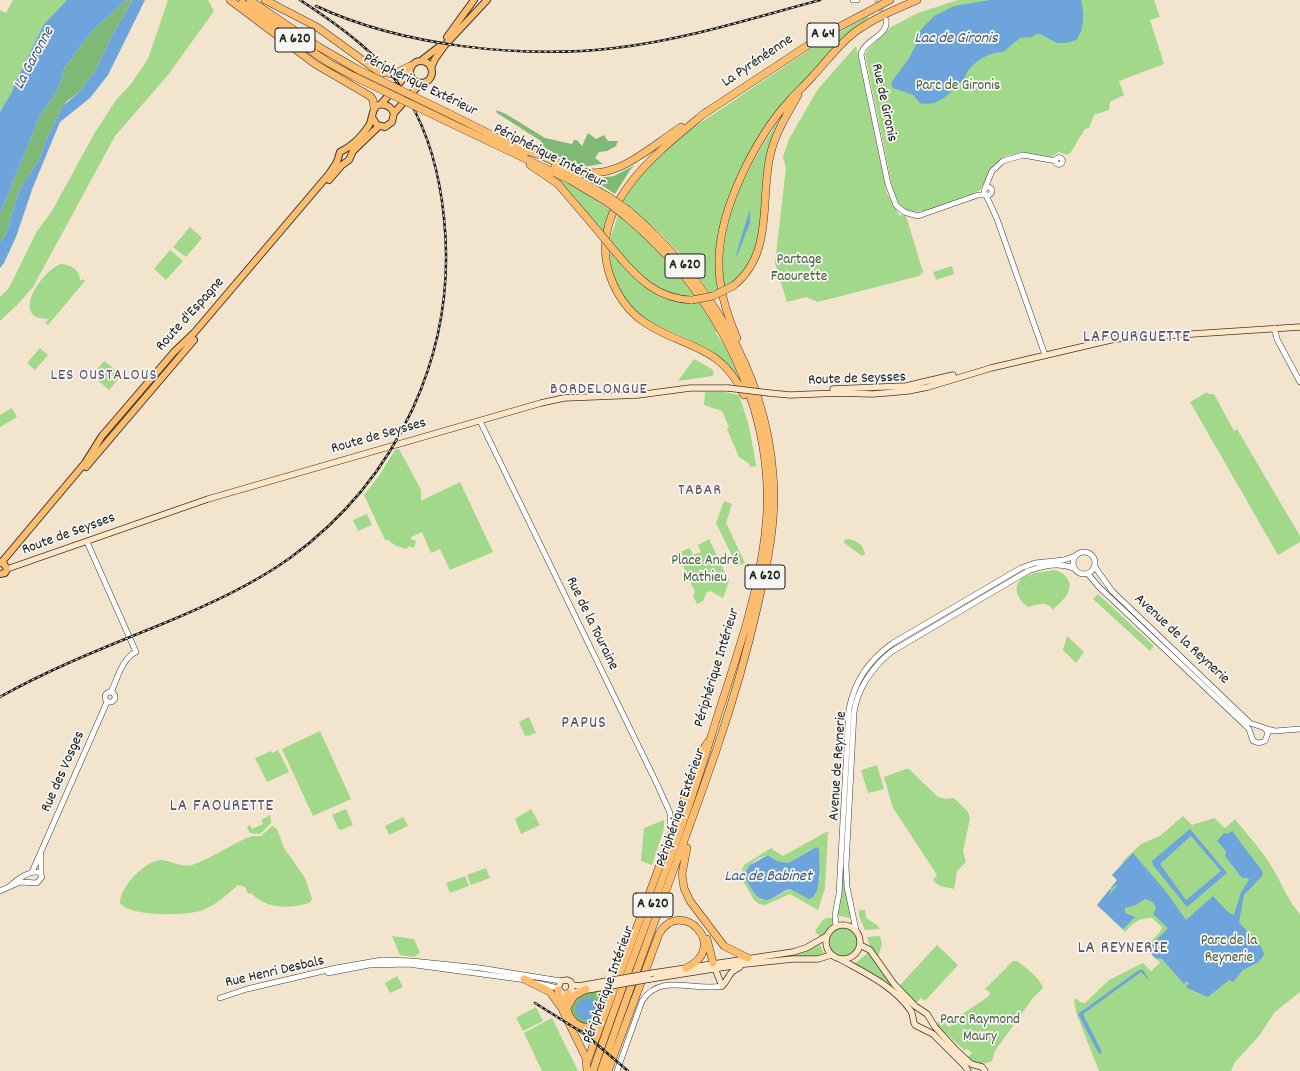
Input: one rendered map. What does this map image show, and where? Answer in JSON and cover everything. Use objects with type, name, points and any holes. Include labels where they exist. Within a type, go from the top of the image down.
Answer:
[{"type":"highway","points":[[230,0],[315,64],[370,96],[373,100],[374,108]]},
{"type":"highway","name":"Périphérique Intérieur","points":[[237,0],[325,60],[356,73],[446,116],[608,199],[626,213],[676,264],[700,295],[716,321],[738,364],[758,422],[766,470],[767,495],[763,551],[746,623],[711,739],[656,898],[593,1071]]},
{"type":"highway","name":"Périphérique Extérieur","points":[[250,0],[356,73]]},
{"type":"highway","points":[[265,0],[317,27],[379,72],[393,74],[410,69]]},
{"type":"highway","name":"La Pyrénéenne","points":[[706,112],[822,36],[890,0]]},
{"type":"highway","name":"A 64","points":[[802,88],[854,33],[880,16],[917,0]]},
{"type":"highway","points":[[506,148],[511,155],[534,167],[558,184],[617,254],[636,275],[652,288],[674,298],[692,300],[713,296],[732,286],[752,266],[759,249],[764,223],[768,167],[774,143],[782,122],[802,88]]},
{"type":"highway","points":[[742,355],[741,348],[730,321],[723,298],[719,275],[720,248],[724,224],[738,184],[755,152],[785,106],[802,88]]},
{"type":"highway","points":[[522,150],[537,152],[571,169],[582,172],[608,171],[629,162],[706,112]]},
{"type":"highway","points":[[706,112],[653,156],[633,178],[616,208],[608,235],[607,265],[617,292],[636,316],[655,328],[707,352],[726,367],[739,385],[760,439]]},
{"type":"highway","name":"Périphérique Extérieur","points":[[446,116],[573,175],[608,199]]},
{"type":"highway","name":"Périphérique Extérieur","points":[[601,1071],[694,818],[740,675],[767,567],[773,533],[774,493],[769,445],[761,409],[742,355],[713,305],[692,276],[664,244],[626,213]]},
{"type":"highway","points":[[587,1071],[587,1062],[602,1020],[702,750],[711,739]]},
{"type":"highway","points":[[694,818],[691,838],[682,867],[684,888],[690,900],[724,946],[746,961]]},
{"type":"highway","points":[[608,1071],[661,931],[671,923],[682,920],[695,925],[706,938],[714,966]]},
{"type":"highway","points":[[683,969],[695,963],[701,956],[704,945],[702,934]]},
{"type":"highway","points":[[524,979],[550,992],[570,1018],[582,1027],[593,1026],[602,1020]]},
{"type":"highway","points":[[558,989],[565,1011],[587,1062]]},
{"type":"highway","points":[[565,1011],[574,996],[586,989]]},
{"type":"highway","points":[[565,1011],[569,993]]},
{"type":"main road","points":[[379,126],[350,155],[349,160],[345,163],[340,162],[338,158],[340,152],[369,127],[374,108],[382,104],[416,61],[422,60],[441,45],[474,0]]},
{"type":"main road","points":[[372,117],[373,122],[379,126],[390,124],[393,120],[394,113],[421,83],[430,78],[431,68],[435,59],[445,45],[487,0]]},
{"type":"main road","points":[[422,60],[428,63],[431,68]]},
{"type":"main road","points":[[410,69],[413,80],[421,83]]},
{"type":"main road","points":[[382,104],[390,107],[394,113]]},
{"type":"main road","points":[[344,150],[350,155]]},
{"type":"main road","name":"Route d'Espagne","points":[[3,565],[85,463],[107,431],[174,352],[199,328],[329,174],[338,158]]},
{"type":"main road","name":"Route d'Espagne","points":[[3,565],[345,163]]},
{"type":"main road","name":"Route de Seysses","points":[[3,565],[87,542],[221,496],[554,400],[703,388],[728,388],[769,393],[906,386],[1121,338],[1300,327]]},
{"type":"main road","points":[[0,574],[5,573],[3,565]]},
{"type":"main road","points":[[714,966],[653,973],[606,984],[586,989],[564,994],[558,989],[561,981],[566,980],[572,985],[579,986],[606,984],[629,983],[800,950],[827,936],[836,926],[846,925],[856,930],[860,938],[860,945],[853,956],[840,959]]},
{"type":"main road","points":[[827,936],[826,945],[832,955],[876,979],[890,989],[910,1009],[914,1016],[913,1022],[915,1025],[933,1034],[968,1071]]},
{"type":"main road","points":[[860,945],[870,950],[894,984],[927,1014],[935,1027],[956,1050],[971,1064],[980,1066],[985,1071]]},
{"type":"main road","points":[[722,986],[731,971],[746,961],[818,959],[832,955]]},
{"type":"main road","points":[[714,966],[722,986]]},
{"type":"main road","points":[[569,993],[572,985]]},
{"type":"main road","points":[[914,1016],[921,1010]]},
{"type":"street","points":[[852,0],[857,0]]},
{"type":"street","name":"Rue de Gironis","points":[[886,20],[884,30],[864,47],[861,55],[888,184],[893,200],[908,212],[927,213],[987,192]]},
{"type":"street","points":[[1045,355],[987,192],[988,182],[992,171],[1003,161],[1027,155],[1054,161]]},
{"type":"street","points":[[1274,328],[1277,339],[1300,382]]},
{"type":"street","name":"Rue de la Touraine","points":[[480,421],[670,813],[671,827],[669,839]]},
{"type":"street","name":"Rue des Vosges","points":[[31,882],[29,878],[107,702],[114,700],[115,696],[111,692],[126,660],[131,654],[136,652],[87,542]]},
{"type":"street","points":[[1081,552],[1088,552],[1095,559],[1095,567],[1088,574],[1080,574],[1073,568],[1072,563],[1075,556],[1081,552]]},
{"type":"street","name":"Avenue de Reynerie","points":[[836,926],[835,916],[839,894],[849,713],[857,684],[867,667],[879,653],[1003,578],[1035,563],[1064,560],[1075,556]]},
{"type":"street","name":"Avenue de Reynerie","points":[[856,930],[847,887],[846,850],[854,712],[857,698],[864,683],[876,667],[891,652],[1028,571],[1052,565],[1064,565],[1073,568]]},
{"type":"street","name":"Avenue de la Reynerie","points":[[1095,567],[1112,591],[1250,723],[1257,726]]},
{"type":"street","name":"Avenue de la Reynerie","points":[[1088,574],[1245,725],[1250,733]]},
{"type":"street","points":[[1300,729],[1281,731],[1267,729],[1263,726],[1257,726],[1250,733],[1252,739],[1257,743],[1264,742],[1276,734],[1300,732]]},
{"type":"street","points":[[1267,729],[1268,738]]},
{"type":"street","name":"Rue des Vosges","points":[[41,874],[42,851]]},
{"type":"street","points":[[0,891],[20,882],[31,882],[34,884],[39,882],[42,879],[41,874],[38,872],[32,873],[19,879],[10,886]]},
{"type":"street","name":"Rue Henri Desbals","points":[[558,989],[524,979],[422,965],[368,965],[220,998],[247,989],[336,968],[382,960],[412,961],[480,968],[561,981]]},
{"type":"street","points":[[617,1071],[642,1001],[649,992],[668,984],[722,986]]},
{"type":"green space","points":[[13,0],[67,0],[44,24],[12,92],[0,113],[0,10],[6,13]]},
{"type":"green space","points":[[126,0],[132,0],[113,33],[94,73],[80,91],[66,102],[60,112],[45,142],[41,156],[19,191],[6,234],[0,242],[0,214],[39,118],[58,89],[65,67],[92,31]]},
{"type":"green space","points":[[168,0],[208,0],[214,11],[168,75],[115,136],[33,287],[0,321],[0,297],[9,288],[37,231],[52,211],[94,134],[116,100],[131,84],[148,59]]},
{"type":"green space","name":"Parc de Gironis","points":[[958,0],[1154,0],[1160,17],[1150,20],[1164,64],[1119,81],[1124,95],[1110,102],[1109,110],[1094,115],[1089,128],[1085,129],[1071,152],[1067,155],[1059,152],[1051,157],[1025,152],[1006,156],[992,167],[980,190],[955,202],[934,209],[924,211],[908,210],[903,207],[895,197],[893,191],[865,54],[869,48],[891,27],[918,13]]},
{"type":"green space","points":[[868,16],[868,18],[838,42],[790,96],[728,202],[719,290],[710,293],[693,270],[694,268],[661,234],[623,201],[648,166],[675,140],[809,50]]},
{"type":"green space","name":"Partage Faourette","points":[[856,46],[887,193],[899,215],[906,216],[923,272],[919,276],[818,302],[806,297],[787,302],[775,263],[786,168],[783,157],[789,139],[818,89]]},
{"type":"green space","points":[[496,110],[506,114],[545,138],[572,144],[574,140],[577,140],[582,146],[588,133],[596,139],[604,135],[608,141],[618,141],[616,146],[607,151],[599,152],[595,158],[603,164],[587,166],[582,165],[547,150],[541,141],[497,113]]},
{"type":"green space","points":[[778,122],[758,243],[749,265],[737,279],[724,287],[722,276],[725,244],[733,207],[740,189],[758,154]]},
{"type":"green space","points":[[635,165],[630,170],[615,194],[592,179],[614,176]]},
{"type":"green space","points":[[554,176],[592,197],[611,211],[604,232]]},
{"type":"green space","points":[[618,215],[644,237],[664,257],[663,259],[673,267],[695,295],[681,295],[668,292],[646,279],[627,261],[610,240]]},
{"type":"green space","points":[[190,227],[202,238],[186,257],[173,247]]},
{"type":"green space","points":[[170,250],[183,261],[166,280],[154,269]]},
{"type":"green space","points":[[611,252],[629,273],[649,290],[671,300],[685,303],[700,303],[717,331],[715,332],[724,345],[737,373],[706,348],[651,322],[628,304],[620,292],[612,270],[610,261]]},
{"type":"green space","points":[[61,264],[75,269],[79,274],[80,281],[83,279],[85,281],[48,325],[45,323],[49,319],[37,317],[31,312],[30,304],[32,294],[45,275],[53,268]]},
{"type":"green space","points":[[952,266],[954,274],[936,280],[933,272]]},
{"type":"green space","points":[[40,348],[48,355],[35,370],[27,363]]},
{"type":"green space","points":[[694,359],[712,369],[714,374],[712,376],[678,381]]},
{"type":"green space","points":[[104,361],[122,375],[109,390],[92,375]]},
{"type":"green space","points":[[705,392],[724,392],[739,395],[749,426],[758,475],[756,466],[751,467],[739,457],[727,429],[729,427],[722,411],[704,405]]},
{"type":"green space","points":[[1207,392],[1208,394],[1214,394],[1234,431],[1237,429],[1300,536],[1300,542],[1278,555],[1190,402]]},
{"type":"green space","points":[[12,408],[17,417],[0,427],[0,415]]},
{"type":"green space","points":[[399,449],[421,490],[421,501],[460,482],[493,552],[450,570],[440,549],[431,553],[422,532],[411,537],[411,539],[416,541],[414,548],[408,546],[407,549],[396,546],[388,540],[385,540],[364,495],[379,476],[395,450]]},
{"type":"green space","points":[[724,501],[732,504],[726,523],[745,563],[737,566],[716,523]]},
{"type":"green space","points":[[367,514],[372,525],[358,531],[353,520]]},
{"type":"green space","name":"Place André Mathieu","points":[[709,539],[729,581],[723,598],[710,591],[706,593],[703,601],[697,604],[693,596],[695,592],[677,553],[690,548],[693,555],[701,552],[698,545]]},
{"type":"green space","points":[[846,539],[853,540],[858,543],[865,553],[862,556],[843,542]]},
{"type":"green space","points":[[1054,570],[1062,573],[1068,579],[1070,587],[1065,598],[1053,610],[1045,604],[1038,604],[1028,607],[1024,604],[1017,592],[1018,583],[1021,579],[1036,573]]},
{"type":"green space","points":[[1098,594],[1154,646],[1150,651],[1093,599]]},
{"type":"green space","points":[[1067,636],[1084,652],[1076,663],[1063,650]]},
{"type":"green space","points":[[529,717],[536,733],[525,736],[519,722]]},
{"type":"green space","points":[[320,731],[351,799],[313,816],[282,749]]},
{"type":"green space","points":[[278,750],[289,772],[267,782],[255,758],[271,751],[273,753]]},
{"type":"green space","points":[[877,765],[884,789],[868,793],[861,770]]},
{"type":"green space","points":[[909,769],[938,797],[946,799],[954,798],[968,812],[970,818],[963,851],[966,862],[957,871],[954,889],[940,885],[933,880],[937,875],[893,808],[884,777]]},
{"type":"green space","points":[[846,784],[849,784],[845,846],[851,915],[849,918],[837,915]]},
{"type":"green space","points":[[346,809],[353,825],[341,830],[338,828],[332,815]]},
{"type":"green space","points":[[531,809],[540,825],[521,834],[515,819]]},
{"type":"green space","points":[[270,815],[271,823],[260,834],[250,833],[247,827],[250,825],[252,829],[263,824],[261,820]]},
{"type":"green space","name":"Parc de la Reynerie","points":[[1183,816],[1192,825],[1214,818],[1225,828],[1235,819],[1269,862],[1289,898],[1300,914],[1300,992],[1275,1012],[1259,1036],[1235,1062],[1231,1071],[1099,1071],[1077,1015],[1074,1001],[1076,998],[1080,1002],[1085,1003],[1109,980],[1143,963],[1151,971],[1160,963],[1145,948],[1160,932],[1162,927],[1152,918],[1147,918],[1137,921],[1125,932],[1097,905],[1117,880],[1112,875],[1123,863],[1122,862],[1141,844],[1160,836]]},
{"type":"green space","points":[[403,817],[408,826],[389,835],[385,826]]},
{"type":"green space","points":[[664,820],[664,829],[652,865],[641,861],[644,828]]},
{"type":"green space","points":[[272,826],[277,829],[284,848],[305,878],[312,899],[309,903],[286,907],[271,905],[257,898],[251,893],[248,894],[245,887],[238,885],[213,905],[195,912],[173,914],[146,913],[126,908],[120,903],[124,890],[129,882],[148,864],[162,860],[189,866],[212,857],[246,838],[261,836]]},
{"type":"green space","points":[[828,831],[825,888],[818,910],[790,894],[765,905],[759,904],[754,900],[740,876],[744,865],[771,848],[783,856]],"holes":[[[815,847],[820,878],[815,896],[790,889],[772,899],[762,900],[750,887],[747,874],[753,862],[760,858],[769,855],[777,861],[788,863]]]},
{"type":"green space","points":[[486,868],[490,878],[471,885],[467,875]]},
{"type":"green space","points":[[465,876],[469,886],[450,893],[446,883]]},
{"type":"green space","points":[[859,910],[865,910],[866,918],[877,925],[880,929],[865,930],[859,916]]},
{"type":"green space","points":[[826,918],[833,918],[833,923],[824,936],[820,937],[815,931]]},
{"type":"green space","points":[[843,928],[853,932],[857,942],[853,952],[843,956],[833,952],[829,942],[833,932]]},
{"type":"green space","points":[[392,936],[414,939],[420,953],[414,957],[400,955]]},
{"type":"green space","points":[[880,936],[882,944],[878,957],[870,947],[867,937]]},
{"type":"green space","points":[[819,942],[824,954],[817,957],[795,956],[753,962],[756,959],[796,953]]},
{"type":"green space","points":[[937,945],[958,965],[925,1001],[921,998],[916,1003],[900,985]]},
{"type":"green space","points":[[869,952],[913,1006],[911,1009],[906,1003],[854,964]]},
{"type":"green space","name":"Parc Raymond Maury","points":[[1013,961],[1017,961],[1032,973],[1043,988],[1032,999],[995,1051],[992,1061],[982,1064],[973,1062],[968,1057],[972,1053],[967,1049],[964,1050],[936,1024],[941,1020],[949,1027],[961,1015],[989,996],[990,992],[985,989]]},
{"type":"green space","points":[[397,976],[403,987],[390,993],[385,983]]},
{"type":"green space","points":[[612,988],[599,1020],[584,1026],[574,1018],[571,1008],[579,994]]},
{"type":"green space","points":[[536,1007],[543,1021],[523,1031],[516,1018]]},
{"type":"green space","points":[[552,1018],[578,1071],[542,1071],[524,1033]]},
{"type":"water","name":"La Garonne","points":[[67,0],[126,0],[92,31],[65,67],[58,89],[39,118],[0,214],[0,113],[12,92],[44,24]]},
{"type":"water","points":[[132,0],[145,0],[108,75],[90,98],[60,122],[33,187],[16,237],[4,263],[0,268],[0,242],[6,234],[19,191],[41,156],[45,142],[63,106],[80,91],[94,73],[113,33]]},
{"type":"water","name":"Lac de Gironis","points":[[990,0],[1081,0],[1083,15],[1081,31],[1076,40],[1066,43],[1057,43],[1040,34],[1036,34],[1032,37],[1020,38],[1003,52],[998,52],[980,59],[970,68],[965,78],[950,93],[934,103],[920,103],[913,95],[893,88],[891,85],[893,80],[908,60],[917,43],[916,35],[934,16],[954,6]]},
{"type":"water","points":[[750,209],[750,223],[736,258],[737,251]]},
{"type":"water","points":[[1190,829],[1227,873],[1187,907],[1153,865],[1152,861]],"holes":[[[1191,836],[1221,871],[1186,900],[1160,864]]]},
{"type":"water","points":[[1232,831],[1263,872],[1262,876],[1244,895],[1239,922],[1262,948],[1264,954],[1259,962],[1243,970],[1233,982],[1229,980],[1208,997],[1187,988],[1186,986],[1189,984],[1187,981],[1184,984],[1162,959],[1155,958],[1152,951],[1147,950],[1168,928],[1153,914],[1156,908],[1153,902],[1145,899],[1136,905],[1125,908],[1125,913],[1135,917],[1123,929],[1097,905],[1110,889],[1109,895],[1117,886],[1116,885],[1112,889],[1111,888],[1117,880],[1112,875],[1133,853],[1167,893],[1186,920],[1213,896],[1229,913],[1234,915],[1241,892],[1249,880],[1248,878],[1242,878],[1225,856],[1226,851],[1217,841],[1224,833],[1228,834]]},
{"type":"water","name":"Lac de Babinet","points":[[816,847],[819,849],[820,869],[818,885],[813,897],[809,899],[790,889],[768,900],[763,899],[755,894],[744,875],[750,865],[768,855],[777,861],[788,863]]},
{"type":"water","points":[[1139,970],[1143,970],[1150,981],[1141,972],[1083,1014],[1102,1052],[1099,1054],[1078,1014]]},
{"type":"water","points":[[587,998],[595,1001],[598,1009],[595,1017],[587,1020],[579,1017],[576,1009],[579,1001]]},
{"type":"tunnel","points":[[876,0],[885,17]]},
{"type":"railway","points":[[0,697],[61,666],[215,601],[276,568],[328,526],[362,490],[390,451],[413,409],[430,364],[441,317],[446,268],[444,218],[440,187],[428,142],[409,100],[387,70],[375,57],[346,32],[300,0]]},
{"type":"railway","points":[[316,6],[350,20],[386,31],[424,40],[462,46],[541,52],[615,48],[667,40],[718,28],[820,0]]},
{"type":"railway","points":[[535,1003],[586,1035],[628,1071]]},
{"type":"district","name":"LAFOURGUETTE","points":[[1137,339]]},
{"type":"district","name":"LES OUSTALOUS","points":[[104,377]]},
{"type":"district","name":"BORDELONGUE","points":[[599,391]]},
{"type":"district","name":"TABAR","points":[[700,492]]},
{"type":"district","name":"PAPUS","points":[[584,725]]},
{"type":"district","name":"LA FAOURETTE","points":[[222,808]]},
{"type":"district","name":"LA REYNERIE","points":[[1123,950]]}]
